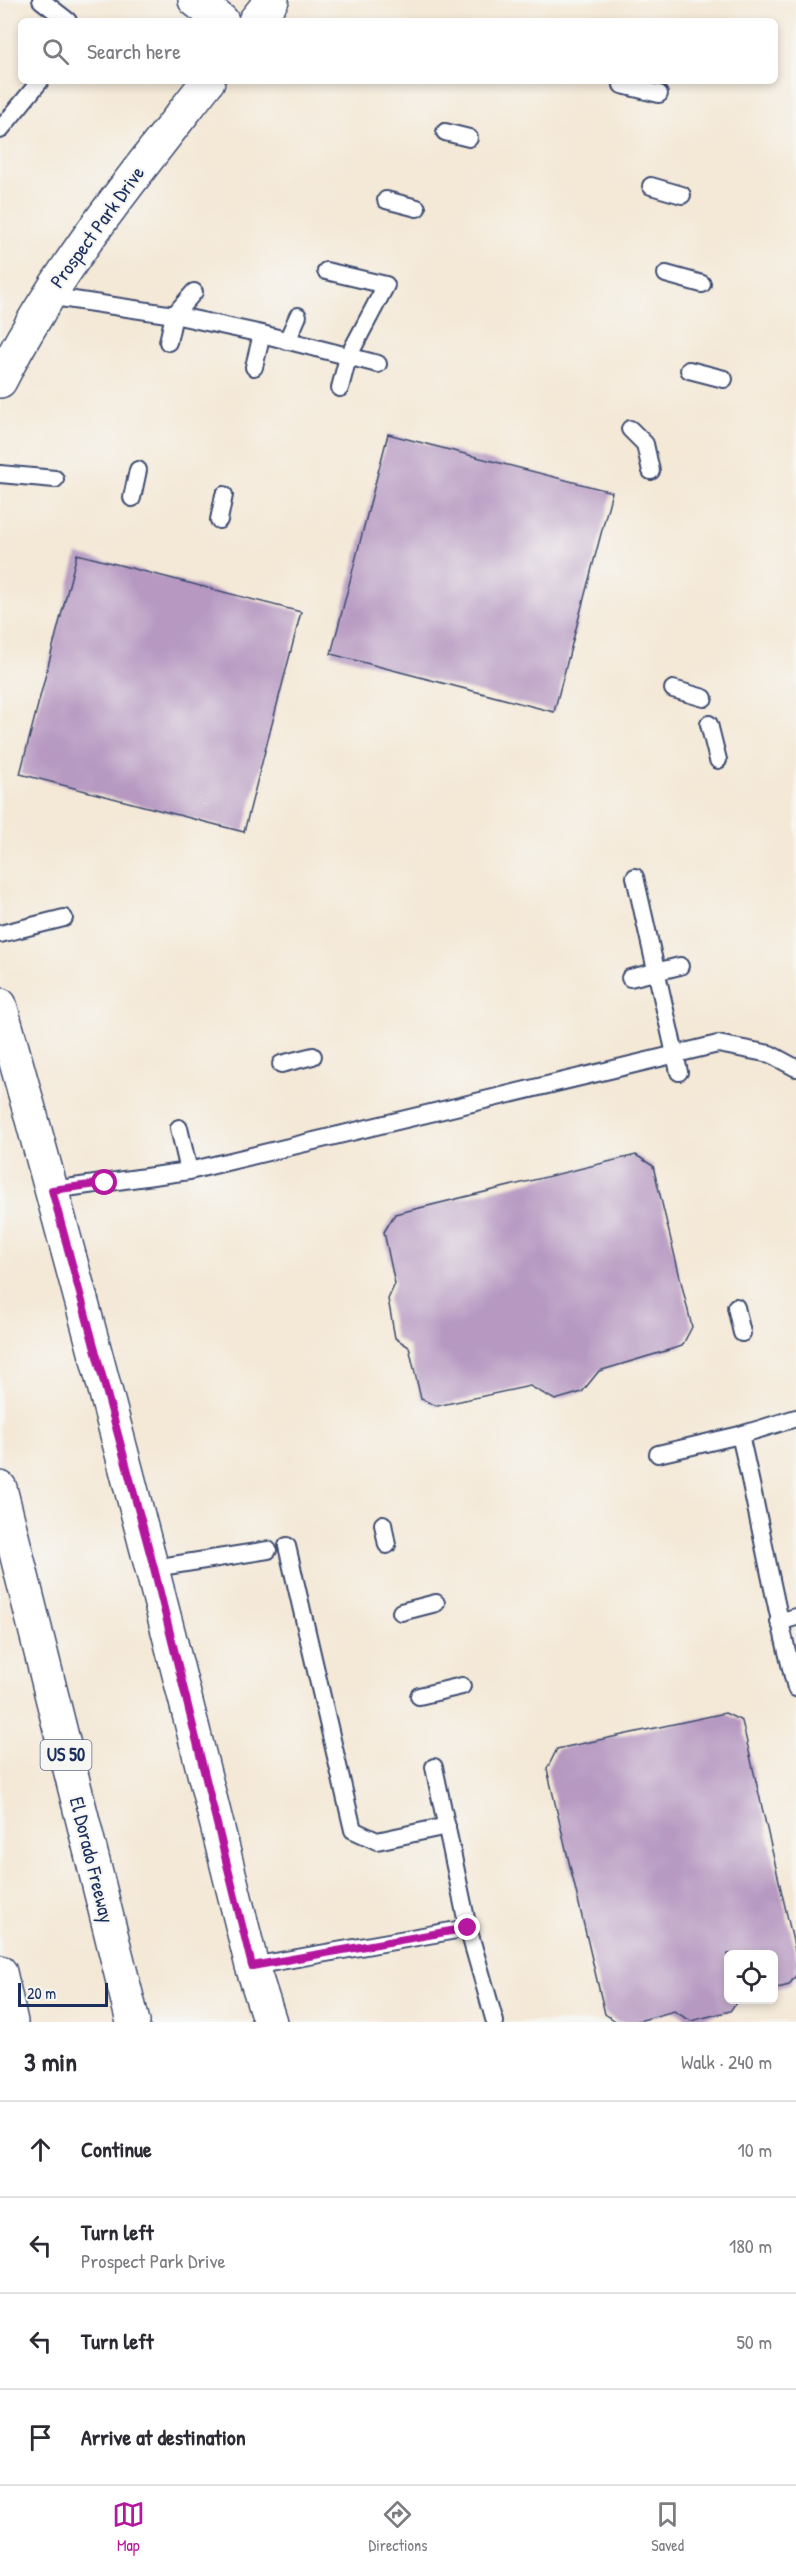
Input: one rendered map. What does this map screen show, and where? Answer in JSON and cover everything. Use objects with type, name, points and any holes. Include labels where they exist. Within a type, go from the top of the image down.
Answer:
[{"type":"main road","points":[[195,0],[218,18]]},
{"type":"main road","points":[[257,18],[272,0]]},
{"type":"main road","name":"Prospect Park Drive","points":[[0,381],[47,296],[115,200],[206,84]]},
{"type":"main road","points":[[0,1005],[154,1568],[252,1966],[270,2022]]},
{"type":"main road","name":"El Dorado Freeway","points":[[0,1488],[133,2022]]},
{"type":"main road","points":[[0,1972],[11,2022]]},
{"type":"lane","points":[[41,0],[64,18]]},
{"type":"lane","points":[[0,130],[38,84]]},
{"type":"lane","points":[[622,85],[659,94]]},
{"type":"lane","points":[[445,132],[469,138]]},
{"type":"lane","points":[[651,186],[682,195]]},
{"type":"lane","points":[[386,200],[417,208]]},
{"type":"lane","points":[[326,271],[386,285],[348,357],[340,388]]},
{"type":"lane","points":[[666,274],[702,284]]},
{"type":"lane","points":[[168,342],[174,315],[194,292]]},
{"type":"lane","points":[[47,296],[174,315],[262,334],[378,364]]},
{"type":"lane","points":[[287,341],[298,316]]},
{"type":"lane","points":[[254,367],[262,334]]},
{"type":"lane","points":[[689,370],[724,379]]},
{"type":"lane","points":[[630,429],[645,444],[651,471]]},
{"type":"lane","points":[[132,498],[138,470]]},
{"type":"lane","points":[[0,474],[55,479]]},
{"type":"lane","points":[[219,520],[224,495]]},
{"type":"lane","points":[[673,688],[704,698]]},
{"type":"lane","points":[[709,724],[718,760]]},
{"type":"lane","points":[[635,877],[680,1072]]},
{"type":"lane","points":[[0,934],[64,918]]},
{"type":"lane","points":[[630,978],[680,966]]},
{"type":"lane","points":[[52,1190],[189,1171],[718,1044],[770,1054],[795,1068],[796,1086]]},
{"type":"lane","points":[[281,1064],[313,1056]]},
{"type":"lane","points":[[179,1128],[189,1171]]},
{"type":"lane","points":[[736,1306],[742,1333]]},
{"type":"lane","points":[[658,1454],[740,1435],[796,1418]]},
{"type":"lane","points":[[740,1435],[761,1524],[779,1622],[796,1688]]},
{"type":"lane","points":[[383,1524],[387,1545]]},
{"type":"lane","points":[[287,1546],[353,1830],[377,1841],[447,1826]]},
{"type":"lane","points":[[154,1568],[268,1550]]},
{"type":"lane","points":[[401,1612],[436,1603]]},
{"type":"lane","points":[[779,1622],[796,1617]]},
{"type":"lane","points":[[419,1696],[462,1686]]},
{"type":"lane","points":[[434,1767],[490,2021]]},
{"type":"lane","points":[[252,1966],[468,1928]]},
{"type":"building","points":[[388,434],[612,492],[554,712],[331,654]]},
{"type":"building","points":[[77,554],[301,612],[244,832],[20,774]]},
{"type":"building","points":[[636,1155],[653,1166],[692,1327],[682,1346],[599,1371],[582,1392],[555,1400],[530,1386],[437,1406],[421,1399],[409,1347],[395,1338],[388,1299],[395,1284],[384,1232],[395,1214]]},
{"type":"building","points":[[725,1713],[742,1721],[796,1954],[796,1975],[789,1985],[778,1988],[778,1950],[724,1950],[724,2004],[735,2004],[730,2011],[691,2021],[674,2011],[635,2022],[617,2022],[605,2014],[547,1769],[557,1749]]},
{"type":"route","points":[[105,1183],[52,1190],[154,1568],[252,1966],[468,1928]]}]
